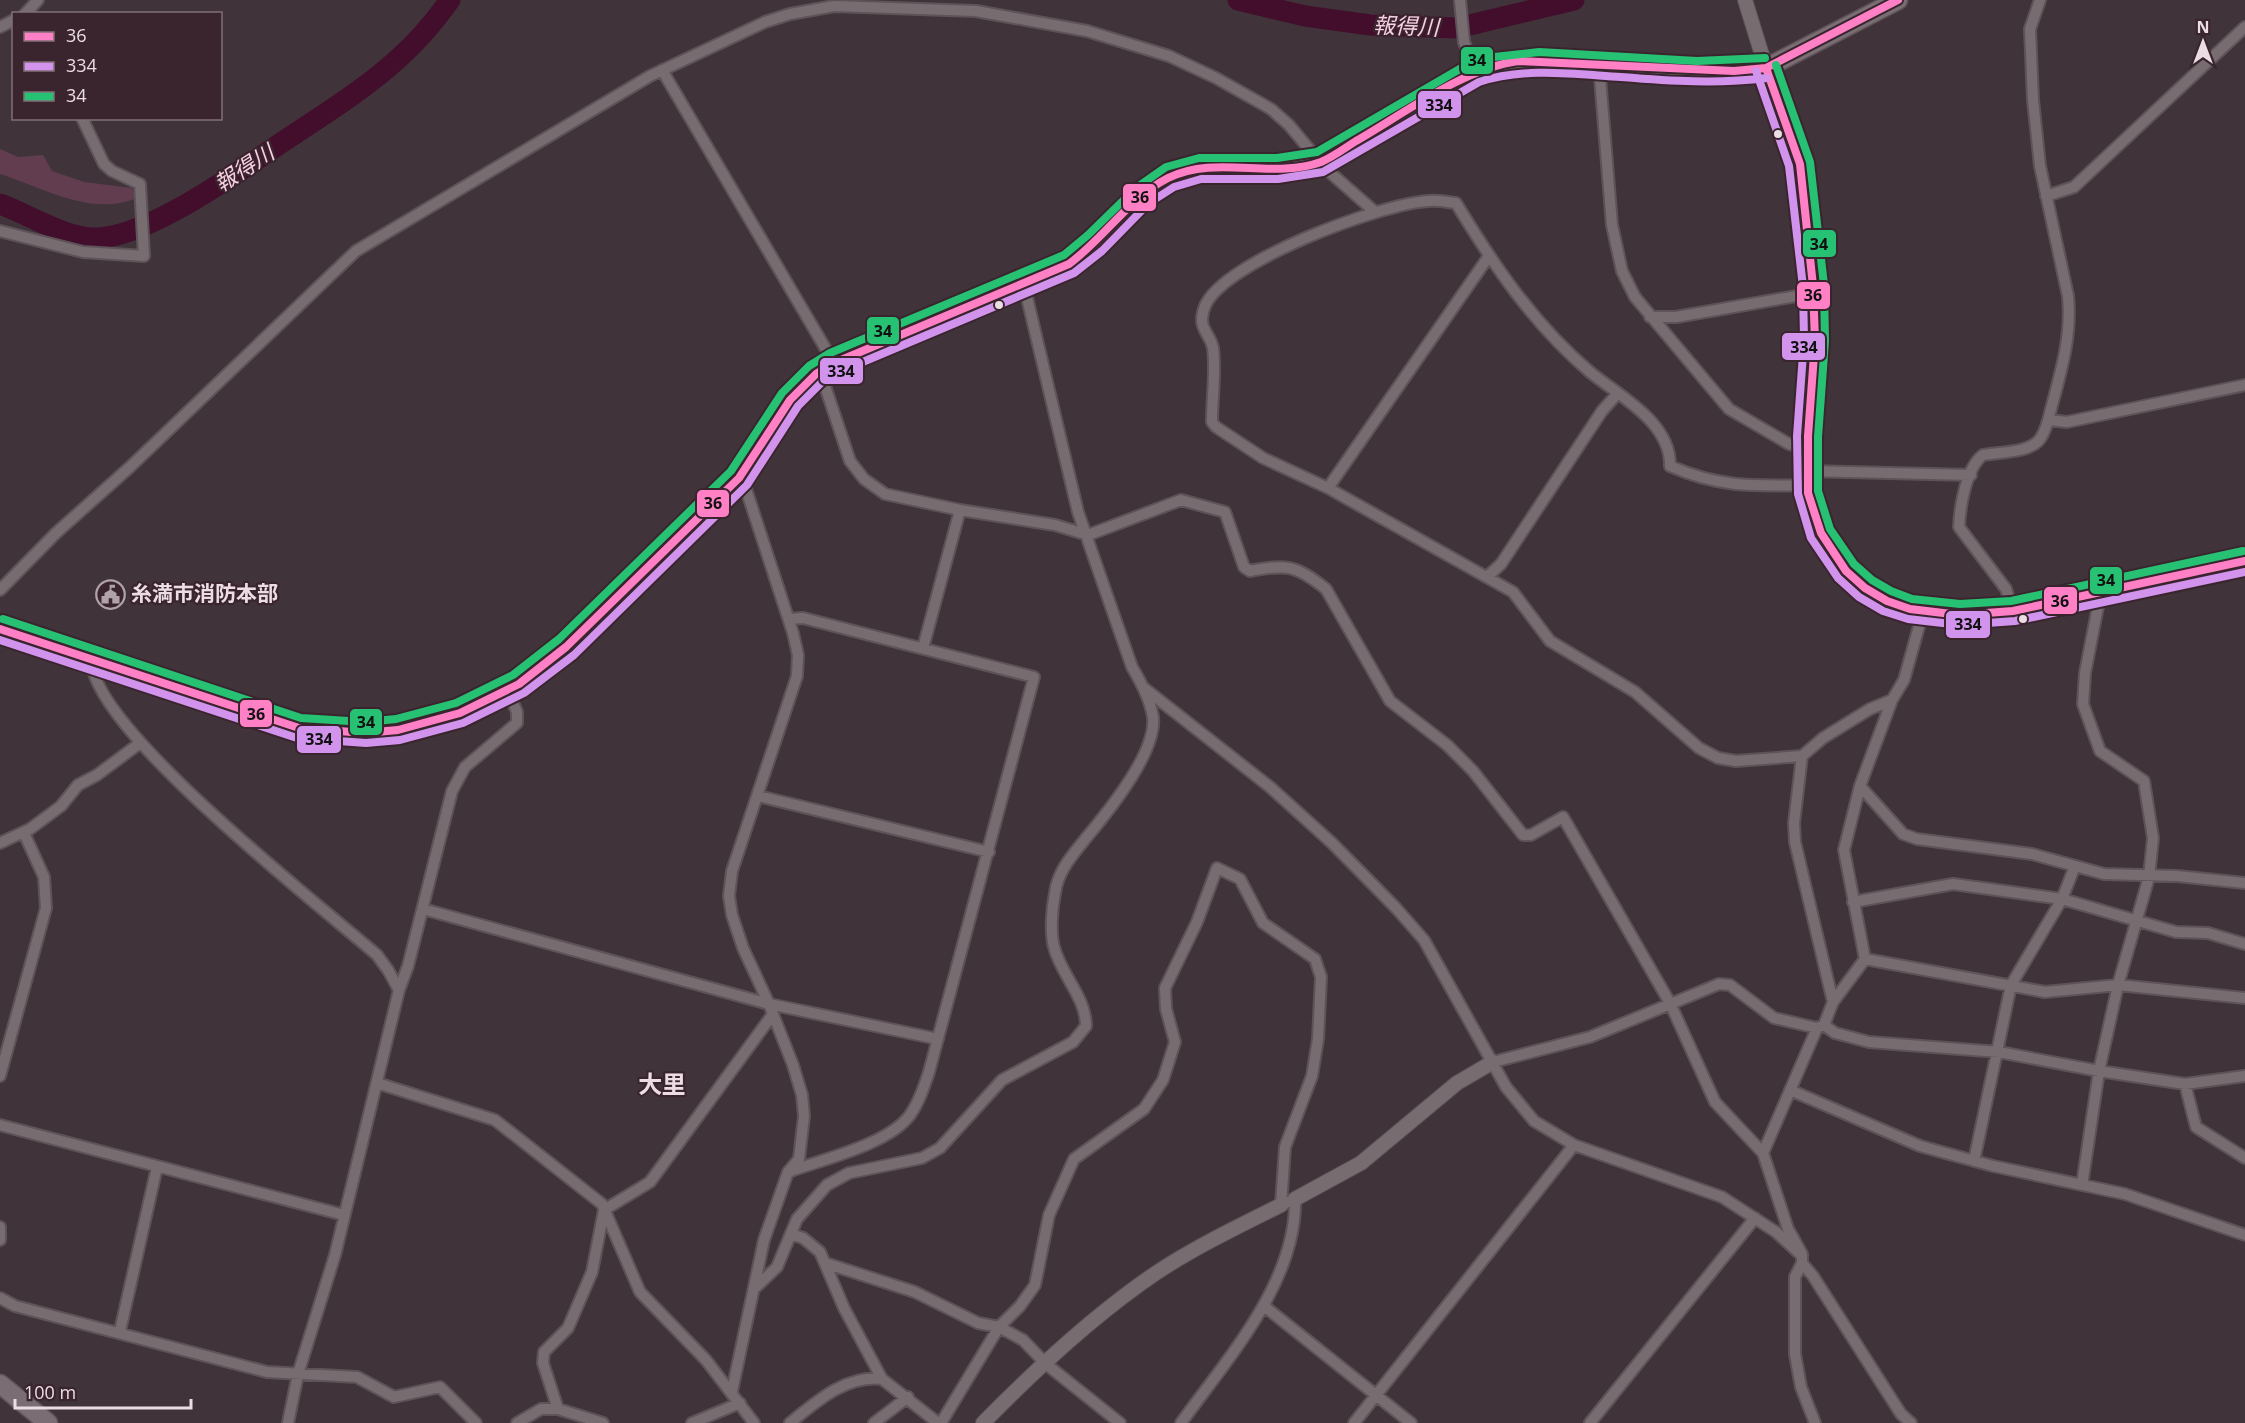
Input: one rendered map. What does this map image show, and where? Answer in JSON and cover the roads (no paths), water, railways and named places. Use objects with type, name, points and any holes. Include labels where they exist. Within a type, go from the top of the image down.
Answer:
[{"type":"main road","points":[[0,629],[281,724],[340,734],[377,734],[419,726],[463,713],[508,691],[560,652],[739,478],[756,457],[788,400],[807,379],[827,367],[1051,274],[1086,253],[1147,192],[1170,177],[1209,167],[1292,167],[1320,162],[1475,72],[1504,63],[1518,61],[1734,71],[1766,68],[1898,0]]},
{"type":"main road","points":[[1766,68],[1797,155],[1805,197],[1815,293],[1807,478],[1818,529],[1845,571],[1869,592],[1898,606],[1923,612],[1980,615],[2245,561]]},
{"type":"main road","points":[[0,1384],[48,1423]]},
{"type":"street","points":[[1460,0],[1464,42],[1475,72]]},
{"type":"street","points":[[1745,0],[1766,68]]},
{"type":"street","points":[[2013,610],[2006,589],[1959,530],[1960,516],[1971,475],[1983,455],[2032,445],[2040,439],[2049,420],[2065,362],[2069,317],[2066,285],[2046,196],[2033,100],[2030,37],[2032,21],[2040,0]]},
{"type":"street","points":[[0,590],[56,533],[130,467],[356,251],[662,70],[765,22],[813,9],[877,6],[1004,14],[1087,31],[1191,65],[1271,109],[1289,125],[1320,162],[1375,212]]},
{"type":"street","points":[[2046,196],[2074,187],[2245,27]]},
{"type":"street","points":[[1599,65],[1612,225],[1622,271],[1635,297],[1729,409],[1789,444],[1807,447]]},
{"type":"street","points":[[662,70],[827,367],[850,461],[864,479],[885,494],[960,510],[1055,525],[1088,535],[1181,500],[1225,512],[1244,567],[1250,571],[1279,565],[1289,567],[1311,577],[1326,589],[1390,701],[1419,721],[1456,754],[1491,793],[1523,835],[1531,835],[1563,817],[1670,1003],[1715,1102],[1763,1153],[1788,1229],[1802,1259],[1901,1414],[1911,1423]]},
{"type":"street","points":[[0,231],[83,252],[144,256],[140,184],[112,171],[104,164],[83,120]]},
{"type":"street","points":[[1892,700],[1870,709],[1842,726],[1802,756],[1736,761],[1710,755],[1635,692],[1550,641],[1513,592],[1328,488],[1282,468],[1216,427],[1212,422],[1213,346],[1202,329],[1204,308],[1221,284],[1238,271],[1274,252],[1375,212],[1430,200],[1456,202],[1489,256],[1526,305],[1567,352],[1640,410],[1665,441],[1670,453],[1670,466],[1706,480],[1742,486],[1807,478],[1971,475]]},
{"type":"street","points":[[1328,488],[1489,256]]},
{"type":"street","points":[[756,1287],[777,1267],[797,1219],[811,1200],[832,1182],[849,1173],[922,1158],[940,1148],[1002,1080],[1055,1052],[1083,1033],[1086,1020],[1083,1007],[1054,945],[1055,892],[1065,864],[1104,815],[1147,750],[1153,731],[1153,717],[1144,688],[1132,667],[1088,535],[1078,512],[1024,285]]},
{"type":"street","points":[[1650,317],[1676,317],[1815,293]]},
{"type":"street","points":[[2049,420],[2067,422],[2245,385]]},
{"type":"street","points":[[1488,576],[1501,564],[1602,411],[1617,393]]},
{"type":"street","points":[[732,1391],[734,1371],[756,1287],[764,1240],[788,1172],[799,1160],[803,1104],[798,1080],[771,1009],[743,948],[730,905],[732,871],[797,676],[798,656],[789,620],[744,483],[739,478]]},
{"type":"street","points":[[923,648],[960,510]]},
{"type":"street","points":[[2082,1185],[2098,1071],[2118,985],[2149,877],[2152,838],[2144,781],[2100,751],[2083,704],[2085,673],[2101,591]]},
{"type":"street","points":[[1763,1153],[1790,1090],[1833,1002],[1865,959],[1844,850],[1860,786],[1892,700],[1904,680],[1923,612]]},
{"type":"street","points":[[788,1172],[863,1145],[893,1130],[908,1117],[920,1098],[989,852],[1034,676],[803,618],[789,620]]},
{"type":"street","points":[[92,660],[96,682],[102,694],[140,743],[206,807],[377,955],[399,990]]},
{"type":"street","points":[[1144,688],[1270,787],[1332,843],[1396,908],[1424,940],[1506,1087],[1534,1121],[1549,1132],[1574,1144],[1704,1189],[1755,1218],[1802,1259]]},
{"type":"street","points":[[288,1423],[298,1374],[335,1255],[399,990],[458,779],[465,767],[517,723],[518,712],[508,691]]},
{"type":"street","points":[[0,843],[24,833],[61,806],[78,785],[98,775],[140,743]]},
{"type":"street","points":[[1802,756],[1794,823],[1795,842],[1833,1002]]},
{"type":"street","points":[[1860,786],[1899,830],[1909,837],[1930,842],[2032,854],[2104,874],[2177,876],[2245,883]]},
{"type":"street","points":[[758,796],[989,852]]},
{"type":"street","points":[[0,1076],[46,908],[45,877],[24,833]]},
{"type":"street","points":[[1974,1161],[2012,985],[2062,899],[2075,866]]},
{"type":"street","points":[[791,1234],[803,1238],[820,1252],[844,1308],[882,1379],[939,1423],[999,1327],[1020,1306],[1035,1285],[1049,1215],[1074,1159],[1144,1109],[1163,1080],[1175,1042],[1166,1009],[1165,988],[1197,922],[1217,868],[1240,879],[1263,923],[1315,959],[1321,977],[1318,1039],[1312,1076],[1285,1147],[1281,1205]]},
{"type":"street","points":[[1853,902],[1953,884],[2062,899],[2176,932],[2208,933],[2245,944]]},
{"type":"street","points":[[423,909],[771,1009],[938,1039]]},
{"type":"street","points":[[1865,959],[2045,992],[2118,985],[2245,998]]},
{"type":"street","points":[[983,1423],[1046,1364],[1156,1273],[1195,1250],[1361,1163],[1457,1083],[1493,1062],[1590,1037],[1719,984],[1730,985],[1774,1018],[1821,1026],[1835,1033],[1869,1042],[1999,1052],[2098,1071],[2185,1084],[2245,1076]]},
{"type":"street","points":[[558,1409],[543,1363],[544,1352],[568,1328],[592,1272],[604,1210],[650,1182],[771,1009]]},
{"type":"street","points":[[377,1083],[495,1120],[602,1204],[640,1292],[732,1391],[754,1423]]},
{"type":"street","points":[[2185,1084],[2196,1126],[2245,1158]]},
{"type":"street","points":[[1790,1090],[1920,1146],[1974,1161],[2126,1194],[2245,1235]]},
{"type":"street","points":[[0,1125],[344,1215]]},
{"type":"street","points":[[1354,1423],[1574,1144]]},
{"type":"street","points":[[120,1331],[157,1167]]},
{"type":"street","points":[[1181,1423],[1264,1306],[1295,1227],[1295,1199]]},
{"type":"street","points":[[1590,1423],[1755,1218]]},
{"type":"street","points":[[0,1227],[0,1240]]},
{"type":"street","points":[[1802,1259],[1795,1277],[1796,1354],[1801,1387],[1815,1423]]},
{"type":"street","points":[[825,1263],[915,1292],[978,1323],[999,1327],[1023,1340],[1046,1364],[1115,1422]]},
{"type":"street","points":[[0,1298],[15,1306],[120,1331],[267,1372],[357,1377],[394,1397],[440,1387],[476,1423]]},
{"type":"street","points":[[1264,1306],[1411,1423]]},
{"type":"street","points":[[790,1423],[817,1401],[841,1387],[865,1377],[882,1379]]},
{"type":"street","points":[[874,1423],[908,1397]]},
{"type":"street","points":[[692,1423],[740,1403]]},
{"type":"street","points":[[517,1423],[541,1409],[558,1409],[603,1423]]},
{"type":"waterway","name":"報得川","points":[[0,204],[61,231],[86,238],[117,235],[159,219],[224,181],[366,85],[413,45],[450,0]]},
{"type":"waterway","name":"報得川","points":[[1238,0],[1305,16],[1370,25],[1457,28],[1574,0]]},
{"type":"place","name":"糸満市消防本部","points":[[110,594]]},
{"type":"district","name":"大里","points":[[662,1085]]}]
